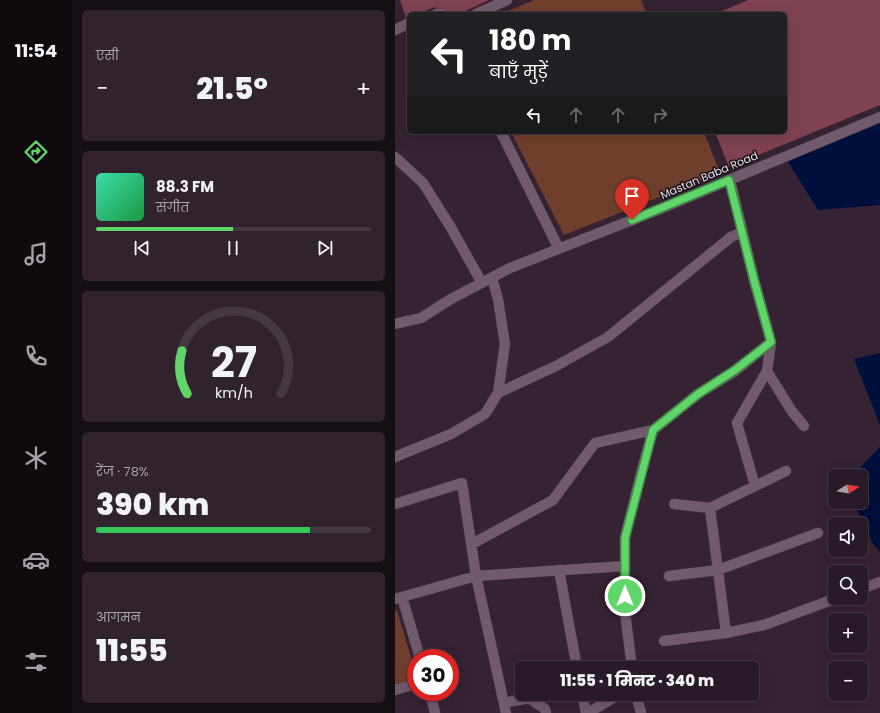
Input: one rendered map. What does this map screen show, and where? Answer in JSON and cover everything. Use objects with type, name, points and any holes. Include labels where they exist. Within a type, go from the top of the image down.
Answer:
[{"type":"street","points":[[480,12],[507,0]]},
{"type":"street","points":[[395,30],[407,24]]},
{"type":"street","name":"Mastan Baba Road","points":[[395,324],[421,318],[451,299],[510,268],[729,180],[880,117]]},
{"type":"street","points":[[502,134],[559,249]]},
{"type":"street","points":[[395,157],[423,183],[450,226],[482,283]]},
{"type":"street","points":[[729,180],[771,342],[767,371],[737,423],[755,486]]},
{"type":"street","points":[[498,392],[556,366],[608,337],[731,237],[742,232]]},
{"type":"street","points":[[395,457],[451,434],[485,414],[498,392],[505,344],[498,299],[492,278]]},
{"type":"street","points":[[472,544],[553,500],[595,443],[653,430],[698,394],[735,370],[771,342]]},
{"type":"street","points":[[767,371],[791,410],[804,426]]},
{"type":"street","points":[[631,661],[625,612],[625,538],[653,430]]},
{"type":"street","points":[[673,504],[710,508],[786,471]]},
{"type":"street","points":[[395,504],[463,483],[477,576],[505,708],[529,698],[545,708],[546,713]]},
{"type":"street","points":[[710,508],[726,633]]},
{"type":"street","points":[[669,576],[718,570],[818,533]]},
{"type":"street","points":[[417,649],[399,598],[477,576],[625,566]]},
{"type":"street","points":[[559,570],[576,661]]},
{"type":"street","points":[[868,586],[880,582]]},
{"type":"street","points":[[664,640],[726,633],[764,625],[828,601]]},
{"type":"street","points":[[395,690],[407,687]]},
{"type":"street","points":[[432,701],[435,713]]},
{"type":"street","points":[[584,701],[587,713],[608,701]]},
{"type":"street","points":[[638,701],[641,713]]},
{"type":"shaded area","points":[[534,0],[641,0],[646,12],[506,12]]},
{"type":"shaded area","points":[[512,134],[705,134],[720,173],[564,235]]},
{"type":"shaded area","points":[[395,610],[397,611],[409,649],[407,649],[407,686],[395,690]]},
{"type":"water","points":[[880,116],[880,205],[818,210],[785,157]]},
{"type":"water","points":[[880,353],[880,425],[854,359]]},
{"type":"water","points":[[880,447],[880,552],[872,542],[868,533],[868,517],[861,517],[857,509],[868,509],[868,469],[859,469]]},
{"type":"building","points":[[400,0],[489,0],[463,12],[439,12],[435,7],[422,12],[407,12],[406,18]]},
{"type":"building","points":[[748,0],[880,0],[880,105],[729,167],[716,134],[787,134],[787,12],[720,12]]},
{"type":"route","points":[[625,596],[625,538],[653,430],[698,394],[735,370],[771,342],[729,180],[632,220]]}]
